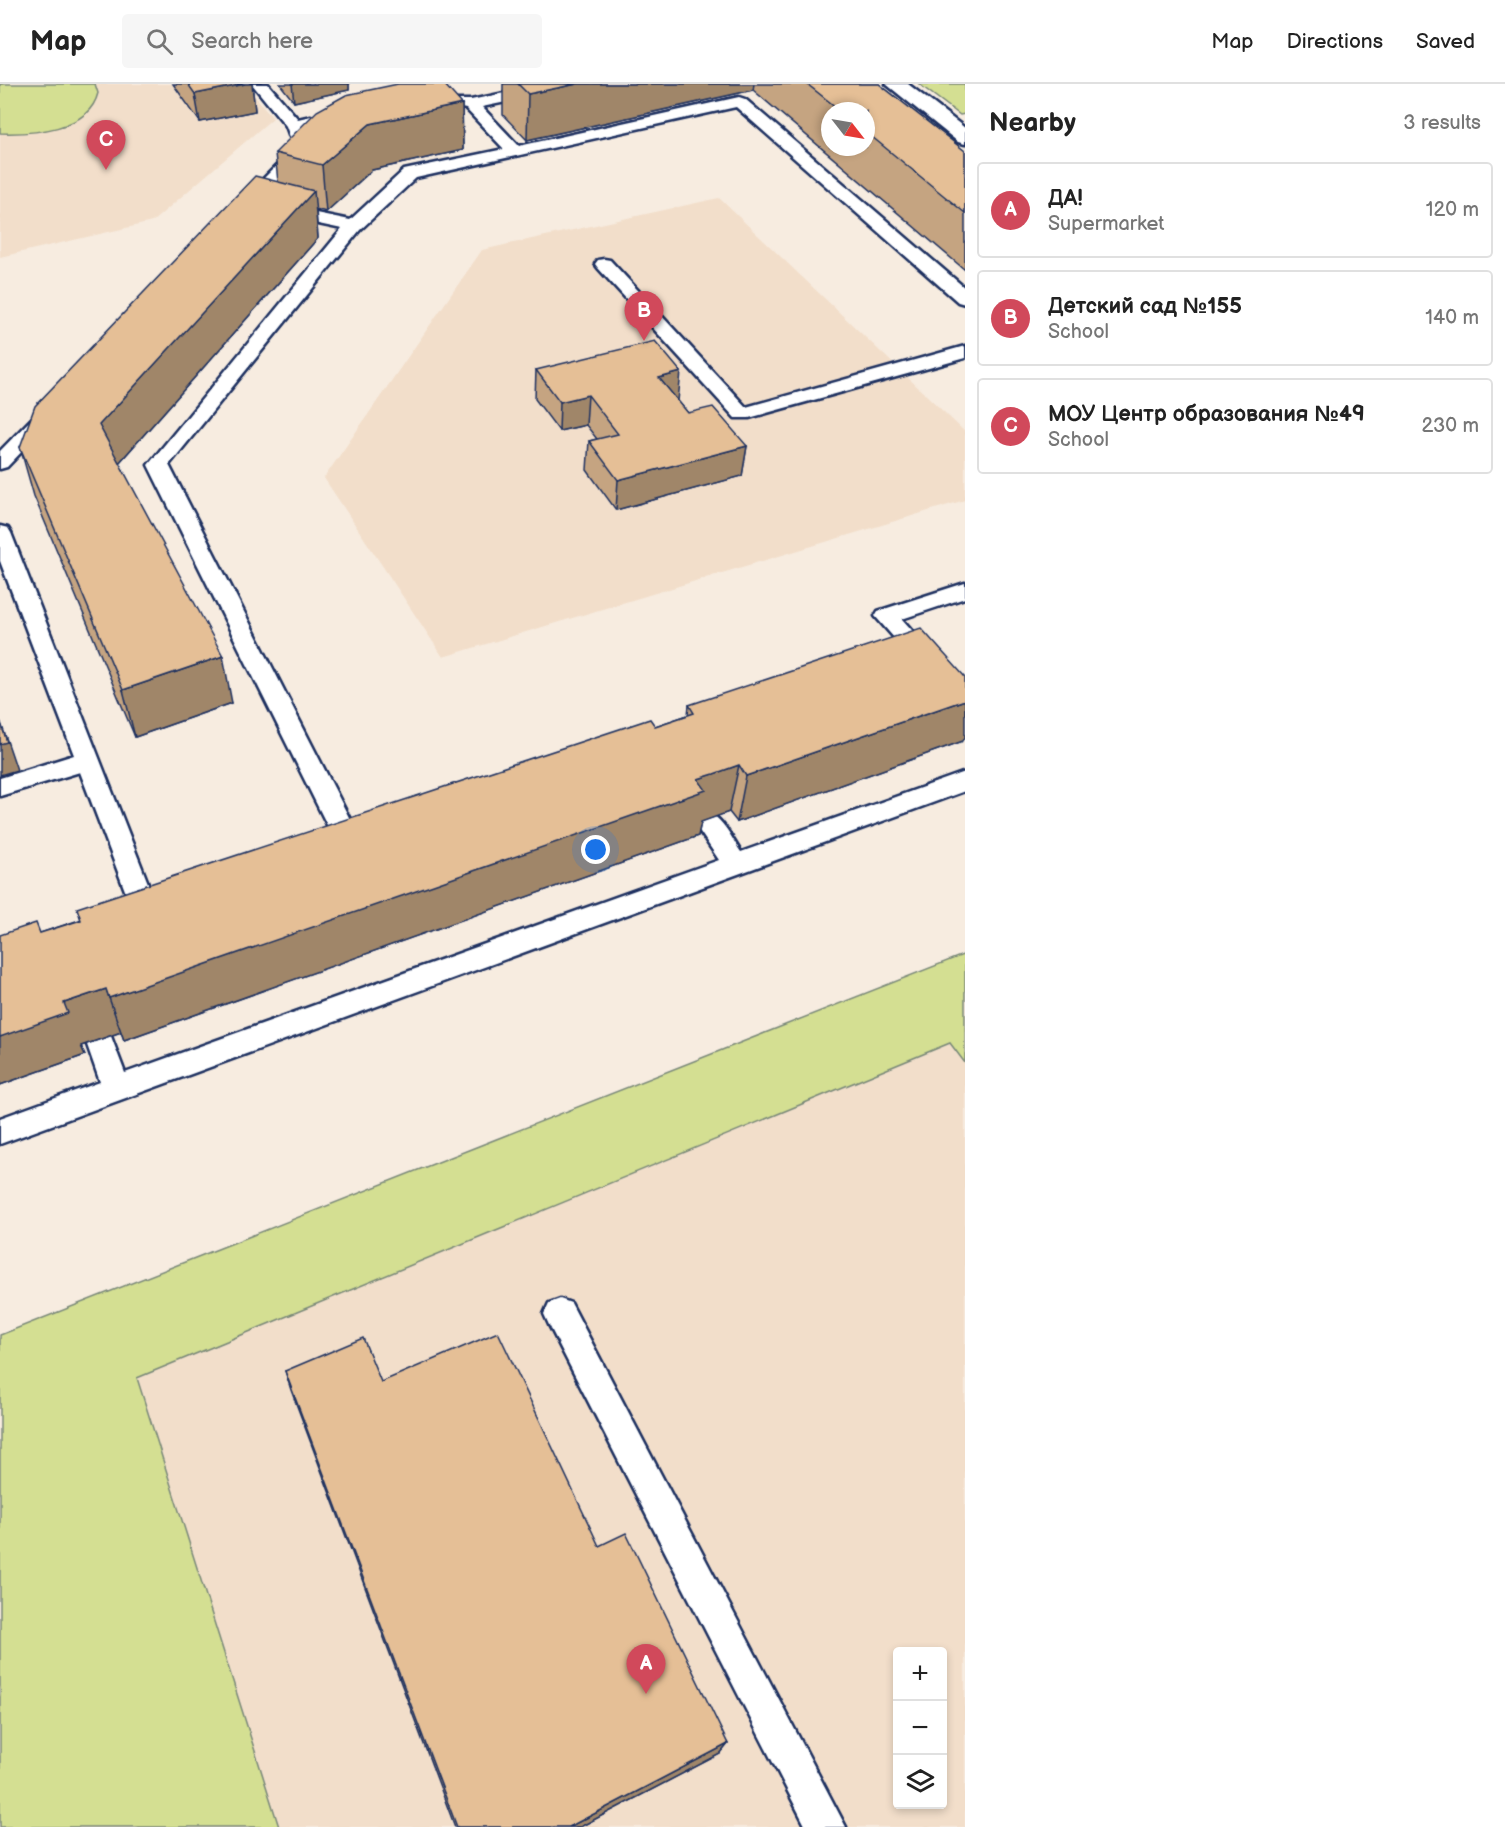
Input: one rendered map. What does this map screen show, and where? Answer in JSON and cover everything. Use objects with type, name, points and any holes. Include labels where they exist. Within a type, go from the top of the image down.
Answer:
[{"type":"street","points":[[896,84],[965,138]]},
{"type":"lane","points":[[232,220],[303,148],[294,125],[260,84]]},
{"type":"lane","points":[[439,101],[471,105],[569,84]]},
{"type":"lane","points":[[344,833],[158,465],[354,226],[410,174],[739,102],[965,298]]},
{"type":"lane","points":[[471,105],[515,152]]},
{"type":"lane","points":[[294,125],[328,118]]},
{"type":"lane","points":[[249,204],[354,226]]},
{"type":"lane","points":[[604,264],[742,414],[965,352]]},
{"type":"lane","points":[[5,454],[63,398]]},
{"type":"lane","points":[[0,532],[143,900]]},
{"type":"lane","points":[[965,590],[886,616],[900,648],[965,704]]},
{"type":"lane","points":[[0,787],[88,760]]},
{"type":"lane","points":[[0,1131],[965,781]]},
{"type":"lane","points":[[705,820],[736,864]]},
{"type":"lane","points":[[99,1039],[116,1088]]},
{"type":"lane","points":[[560,1314],[827,1827]]},
{"type":"shaded area","points":[[0,84],[245,84],[273,118],[152,222],[0,257]]},
{"type":"shaded area","points":[[719,198],[965,432],[965,500],[443,657],[324,478],[482,250]]},
{"type":"shaded area","points":[[951,1043],[965,1063],[965,1827],[279,1827],[137,1378]]},
{"type":"green space","points":[[0,84],[95,84],[98,93],[92,106],[71,123],[42,131],[0,133]]},
{"type":"green space","points":[[919,84],[965,84],[965,114],[960,115]]},
{"type":"green space","points":[[965,954],[965,1063],[950,1043],[137,1378],[279,1827],[0,1827],[0,1335]]},
{"type":"building","points":[[188,84],[245,84],[195,94]]},
{"type":"building","points":[[398,84],[444,84],[462,104],[370,124],[322,165],[275,153],[317,111],[346,95]]},
{"type":"building","points":[[518,84],[577,84],[528,94]]},
{"type":"building","points":[[807,84],[879,84],[965,151],[965,213],[875,139],[875,102],[830,102]]},
{"type":"building","points":[[255,176],[314,191],[99,425],[223,656],[123,690],[20,447],[35,406]]},
{"type":"building","points":[[655,341],[681,372],[659,378],[688,413],[713,407],[747,446],[618,480],[589,441],[618,434],[588,395],[560,402],[536,370]]},
{"type":"building","points":[[921,628],[965,677],[965,700],[746,776],[739,765],[698,779],[706,790],[109,998],[106,989],[64,1003],[68,1013],[0,1037],[0,935],[36,923],[40,933],[81,920],[77,908],[650,719],[655,726],[694,713],[689,705]]},
{"type":"building","points":[[0,721],[7,742],[0,744]]},
{"type":"building","points":[[498,1332],[599,1546],[626,1533],[728,1744],[569,1827],[457,1827],[285,1371],[363,1338],[381,1382]]},
{"type":"place","name":"МОУ Центр образования №49","points":[[106,170]]},
{"type":"place","name":"Детский сад №155","points":[[644,341]]},
{"type":"place","name":"ДА!","points":[[646,1694]]}]
